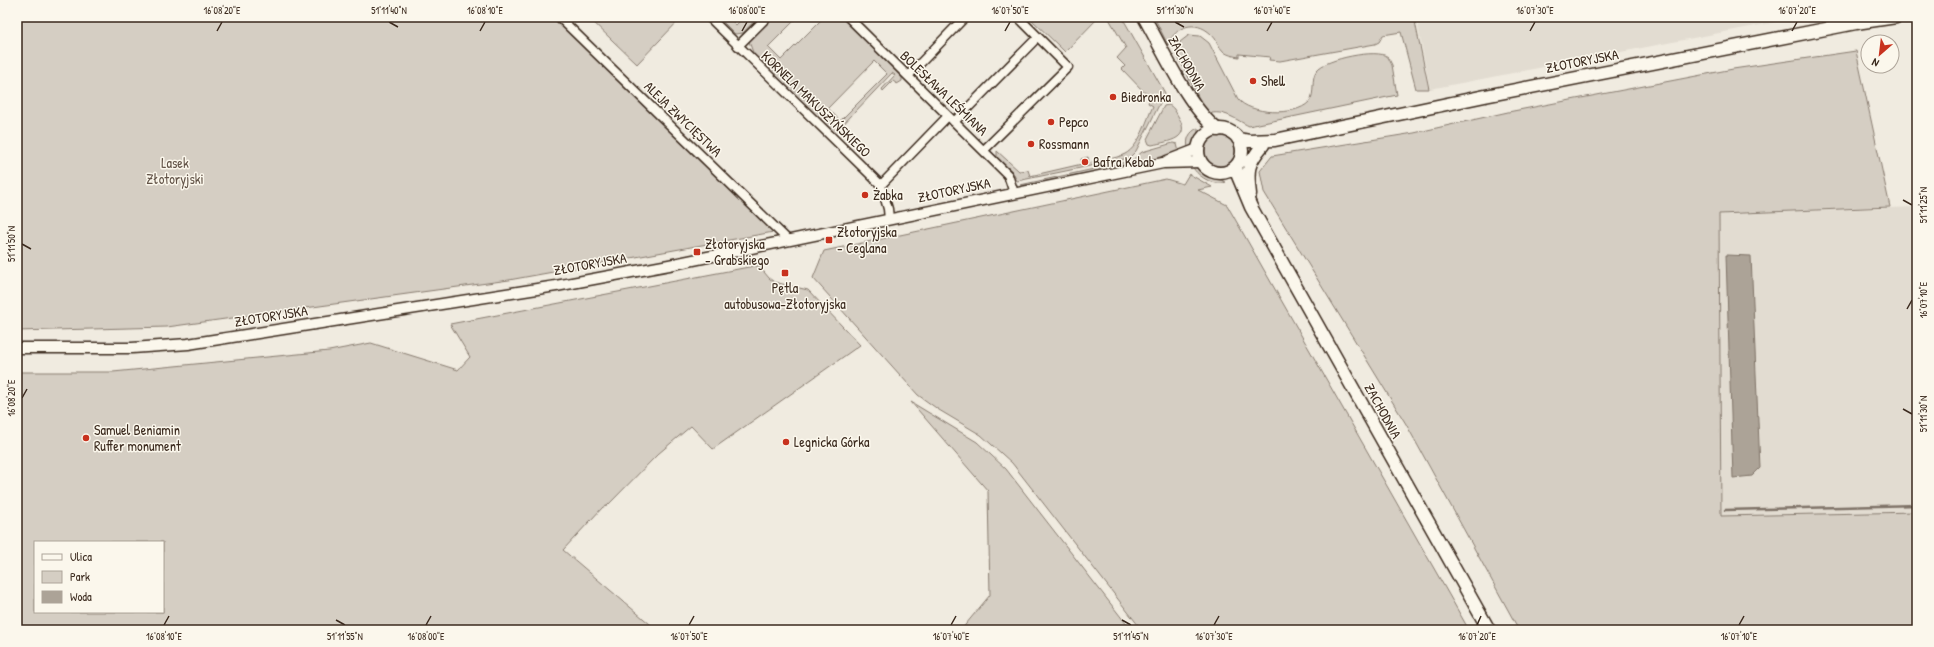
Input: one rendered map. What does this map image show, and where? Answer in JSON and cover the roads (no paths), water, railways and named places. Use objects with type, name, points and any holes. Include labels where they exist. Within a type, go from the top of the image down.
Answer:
[{"type":"main road","name":"ZACHODNIA","points":[[1144,17],[1193,103],[1208,122],[1218,130]]},
{"type":"main road","name":"ZŁOTORYJSKA","points":[[1238,139],[1249,141],[1275,140],[1493,94],[1856,23],[1896,17]]},
{"type":"main road","name":"ZACHODNIA","points":[[1193,103],[1203,130],[1203,137]]},
{"type":"main road","points":[[1218,130],[1231,132],[1238,139],[1242,149],[1238,161],[1230,170],[1220,173],[1210,171],[1201,162],[1198,149],[1203,137],[1210,132],[1218,130]]},
{"type":"main road","name":"ZŁOTORYJSKA","points":[[1238,161],[1251,149],[1275,140]]},
{"type":"main road","points":[[1251,207],[1248,167],[1252,159],[1263,145]]},
{"type":"main road","name":"ZACHODNIA","points":[[1238,161],[1238,176],[1251,207],[1489,630]]},
{"type":"main road","name":"ZACHODNIA","points":[[1220,173],[1232,181],[1251,207]]},
{"type":"street","name":"ALEJA ZWYCIĘSTWA","points":[[559,17],[788,240]]},
{"type":"street","name":"KORNELA MAKUSZYŃSKIEGO","points":[[709,17],[881,185],[888,209],[889,219]]},
{"type":"street","points":[[738,46],[767,17]]},
{"type":"street","points":[[908,76],[966,17]]},
{"type":"street","points":[[984,150],[1068,67],[1018,17]]},
{"type":"street","name":"BOLESŁAWA LEŚMIANA","points":[[852,18],[1008,175],[1014,193]]},
{"type":"street","points":[[881,185],[1033,42]]},
{"type":"street","name":"ZŁOTORYJSKA","points":[[1163,163],[1198,149]]},
{"type":"street","name":"ZŁOTORYJSKA","points":[[17,348],[132,348],[188,344],[556,286],[1163,163],[1201,162]]},
{"type":"water","points":[[1726,255],[1751,256],[1760,468],[1752,476],[1733,478]]},
{"type":"waterway","points":[[1725,510],[1917,505]]},
{"type":"place","name":"Shell","points":[[1253,81]]},
{"type":"place","name":"Biedronka","points":[[1113,97]]},
{"type":"place","name":"Pepco","points":[[1051,122]]},
{"type":"place","name":"Rossmann","points":[[1031,144]]},
{"type":"place","name":"Bafra Kebab","points":[[1085,162]]},
{"type":"place","name":"Żabka","points":[[865,195]]},
{"type":"place","name":"Złotoryjska - Ceglana","points":[[829,240]]},
{"type":"place","name":"Złotoryjska - Grabskiego","points":[[697,252]]},
{"type":"place","name":"Pętla autobusowa-Złotoryjska","points":[[785,273]]},
{"type":"place","name":"Samuel Beniamin Ruffer monument","points":[[86,438]]},
{"type":"place","name":"Legnicka Górka","points":[[786,442]]},
{"type":"park label","name":"Lasek Złotoryjski","points":[[175,172]]}]
